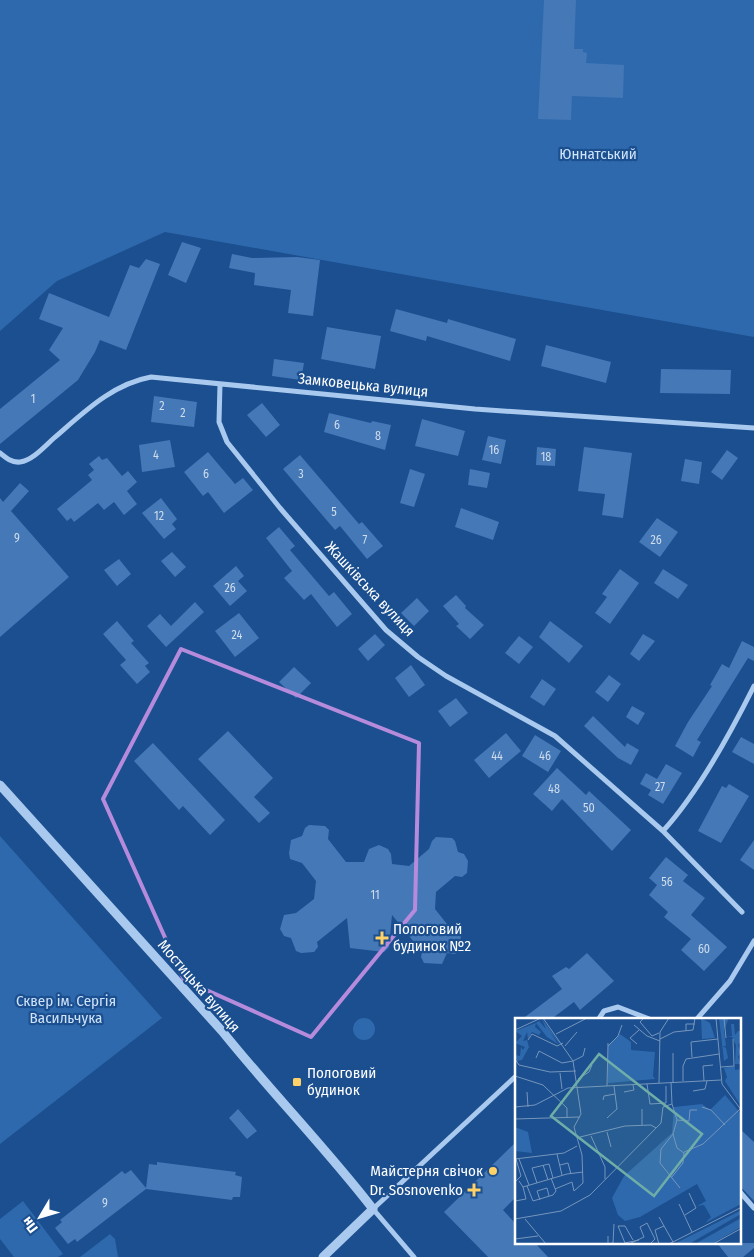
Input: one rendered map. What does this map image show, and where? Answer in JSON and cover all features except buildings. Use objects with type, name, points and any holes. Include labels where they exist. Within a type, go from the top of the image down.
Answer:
[{"type":"street","name":"Замковецька вулиця","points":[[0,453],[12,462],[21,462],[33,456],[83,412],[126,384],[136,380],[151,378],[475,408],[754,428]]},
{"type":"street","name":"Жашківська вулиця","points":[[220,384],[219,422],[227,442],[280,508],[386,630],[418,657],[446,676],[555,736],[664,832],[742,912]]},
{"type":"street","points":[[664,832],[678,816],[754,686]]},
{"type":"street","name":"Мостицька вулиця","points":[[0,785],[216,1024],[252,1068],[338,1164],[373,1208]]},
{"type":"street","points":[[698,1018],[730,981],[754,941]]},
{"type":"street","points":[[599,1018],[604,1011],[618,1007],[647,1018]]},
{"type":"street","points":[[323,1257],[373,1208],[515,1077]]},
{"type":"street","points":[[742,1194],[754,1208]]},
{"type":"street","points":[[373,1208],[414,1257]]},
{"type":"highlighted area","points":[[181,649],[419,743],[415,910],[311,1037],[184,980],[103,799]]},
{"type":"green space","name":"Юннатський","points":[[0,0],[754,0],[754,337],[165,232],[57,281],[0,331]]},
{"type":"green space","name":"Сквер ім. Сергія Васильчука","points":[[0,836],[162,1018],[0,1144]]},
{"type":"green space","points":[[364,1018],[372,1021],[375,1029],[372,1037],[364,1040],[356,1037],[353,1029],[356,1021]]},
{"type":"green space","points":[[23,1201],[63,1254],[58,1257],[14,1257],[0,1239],[0,1219]]},
{"type":"green space","points":[[110,1234],[115,1239],[118,1257],[80,1257]]},
{"type":"place","name":"Пологовий будинок №2","points":[[382,938]]},
{"type":"place","name":"Пологовий будинок","points":[[297,1082]]},
{"type":"place","name":"Майстерня свічок","points":[[493,1171]]},
{"type":"place","name":"Dr. Sosnovenko","points":[[474,1190]]}]
